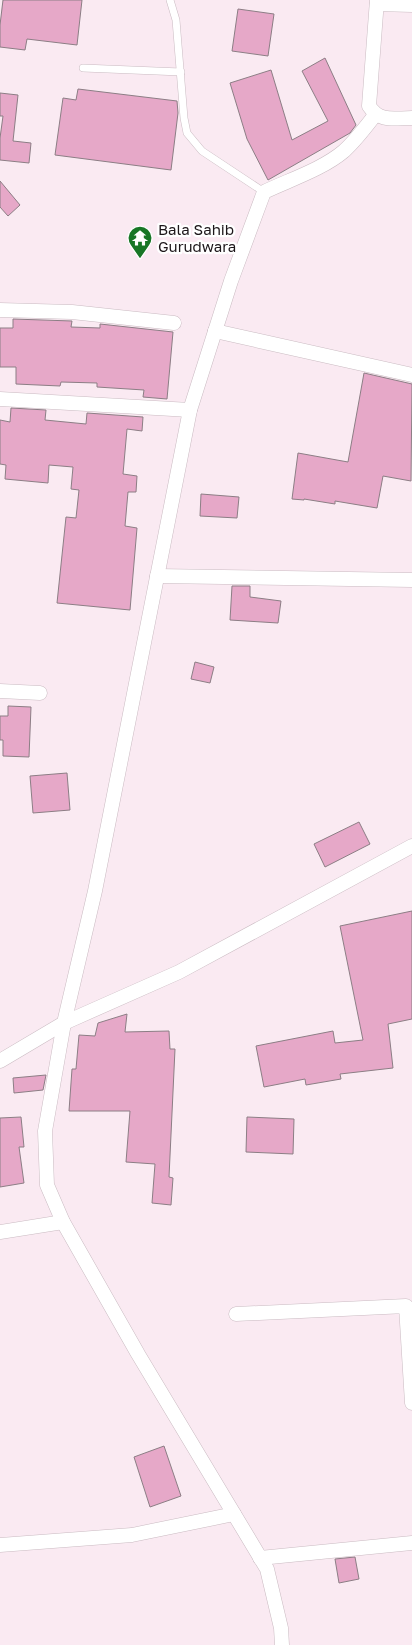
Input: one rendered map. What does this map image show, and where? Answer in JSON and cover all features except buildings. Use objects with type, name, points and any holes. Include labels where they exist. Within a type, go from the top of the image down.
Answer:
[{"type":"street","points":[[412,5],[377,2],[369,94],[369,106],[375,115],[384,118],[412,118]]},
{"type":"street","points":[[282,1645],[281,1628],[267,1569],[138,1354],[63,1222],[47,1185],[45,1131],[64,1023],[95,891],[190,410],[215,331],[264,192],[321,165],[342,152],[356,139],[375,115]]},
{"type":"street","points":[[0,310],[72,312],[174,323]]},
{"type":"street","points":[[215,331],[412,375]]},
{"type":"street","points":[[0,399],[190,410]]},
{"type":"street","points":[[157,576],[412,580]]},
{"type":"street","points":[[0,691],[40,693]]},
{"type":"street","points":[[0,1061],[64,1023],[179,972],[412,846]]},
{"type":"street","points":[[0,1232],[63,1222]]},
{"type":"street","points":[[236,1314],[406,1306],[412,1403]]},
{"type":"street","points":[[0,1545],[132,1535],[234,1514]]},
{"type":"street","points":[[260,1558],[412,1542]]},
{"type":"lane","points":[[170,0],[176,20],[184,118],[187,133],[202,151],[264,192]]},
{"type":"lane","points":[[83,68],[181,72]]},
{"type":"place","name":"Bala Sahib Gurudwara","points":[[140,259]]}]
